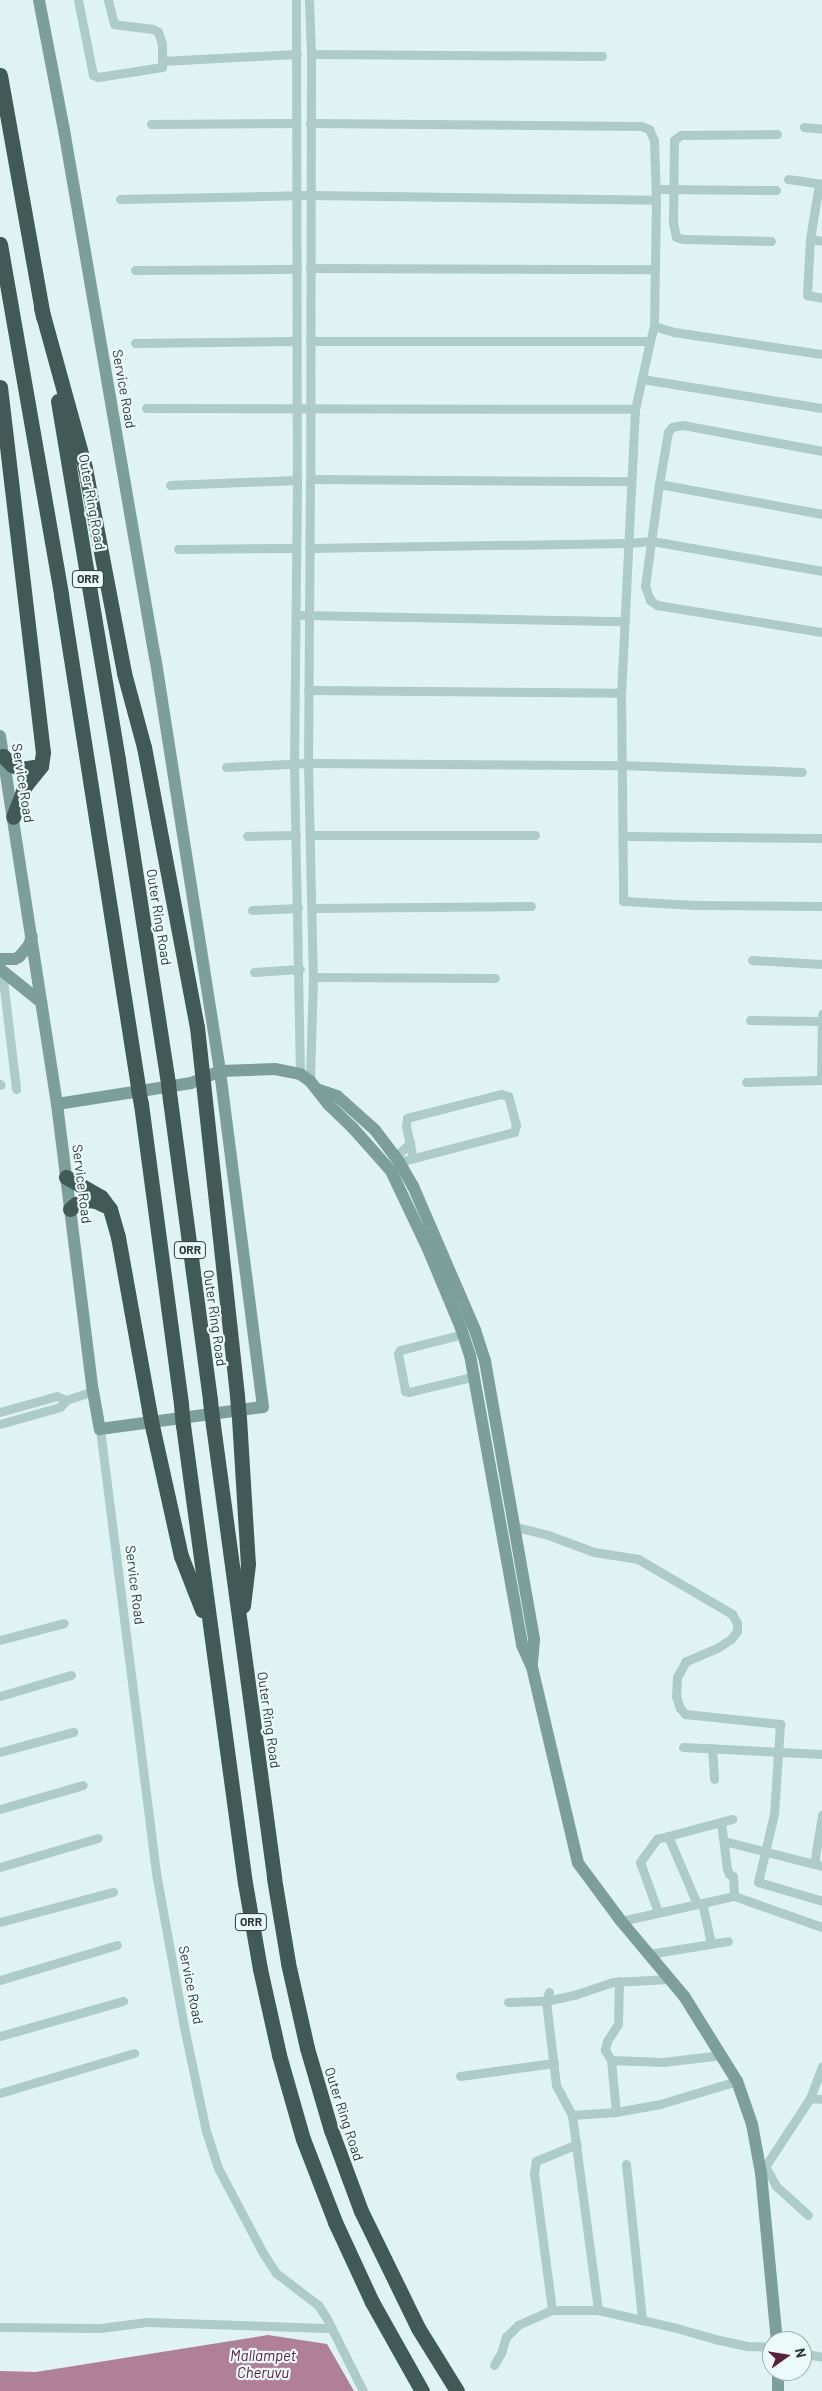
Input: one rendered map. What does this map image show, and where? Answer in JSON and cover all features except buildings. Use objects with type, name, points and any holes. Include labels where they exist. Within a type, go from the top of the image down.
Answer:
[{"type":"highway","name":"Outer Ring Road","points":[[0,75],[101,656],[168,1084],[240,1629],[281,1920],[297,2006],[318,2089],[362,2211],[398,2290],[457,2391]]},
{"type":"highway","name":"ORR","points":[[0,244],[63,604],[141,1104],[252,1926],[268,2012],[290,2097],[318,2181],[353,2263],[392,2342],[422,2391]]},
{"type":"highway","points":[[41,308],[85,468],[124,673],[144,747],[197,1027],[204,1078],[239,1418],[248,1564],[240,1629]]},
{"type":"highway","points":[[0,387],[43,752],[41,766],[25,786],[13,817]]},
{"type":"highway","points":[[3,756],[12,765],[21,769],[41,766]]},
{"type":"highway","points":[[66,1177],[101,1198],[110,1209],[118,1237],[149,1410],[181,1556],[212,1635]]},
{"type":"highway","points":[[70,1209],[76,1204],[88,1200],[96,1201],[110,1209]]},
{"type":"main road","name":"Service Road","points":[[0,736],[32,936],[66,1177],[93,1391],[100,1429],[263,1407],[220,1071],[155,658],[70,160],[39,0]]},
{"type":"main road","points":[[32,936],[29,945],[19,957],[1,966],[41,1002]]},
{"type":"main road","points":[[56,1104],[190,1083],[220,1071],[276,1069],[310,1082],[337,1096],[369,1124],[397,1160],[413,1186],[457,1285],[482,1353],[534,1640],[532,1666]]},
{"type":"main road","points":[[310,1082],[329,1105],[391,1170],[412,1213],[463,1334],[475,1376],[522,1645],[532,1666],[578,1863],[621,1921],[684,1996],[737,2081],[752,2124],[763,2170],[776,2331]]},
{"type":"street","points":[[78,0],[93,75],[98,77],[162,67],[162,44],[158,32],[153,29],[114,24],[108,0]]},
{"type":"street","points":[[296,0],[297,480],[294,615],[294,763],[300,969],[310,1082]]},
{"type":"street","points":[[309,0],[311,54],[308,763],[313,977],[310,1082]]},
{"type":"street","points":[[162,61],[297,54]]},
{"type":"street","points":[[311,54],[602,56]]},
{"type":"street","points":[[151,124],[296,123]]},
{"type":"street","points":[[310,123],[641,126],[652,133],[656,189],[654,326],[635,409],[621,693],[623,901],[703,906],[822,906]]},
{"type":"street","points":[[804,127],[822,129]]},
{"type":"street","points":[[771,240],[683,239],[676,237],[673,223],[674,140],[678,136],[777,134]]},
{"type":"street","points":[[788,179],[821,184],[810,239],[807,296],[822,298]]},
{"type":"street","points":[[656,189],[776,190]]},
{"type":"street","points":[[120,199],[310,195],[656,200]]},
{"type":"street","points":[[810,239],[822,241]]},
{"type":"street","points":[[135,270],[297,268]]},
{"type":"street","points":[[310,268],[655,269]]},
{"type":"street","points":[[654,326],[674,332],[822,354]]},
{"type":"street","points":[[135,343],[296,341]]},
{"type":"street","points":[[310,341],[650,341]]},
{"type":"street","points":[[642,379],[822,408]]},
{"type":"street","points":[[146,408],[635,409]]},
{"type":"street","points":[[822,451],[683,425],[675,426],[668,432],[645,586],[650,600],[657,605],[822,632]]},
{"type":"street","points":[[310,479],[631,481]]},
{"type":"street","points":[[170,485],[297,480]]},
{"type":"street","points":[[659,484],[822,514]]},
{"type":"street","points":[[309,548],[628,543],[652,541],[822,571]]},
{"type":"street","points":[[178,549],[295,548]]},
{"type":"street","points":[[294,615],[625,621]]},
{"type":"street","points":[[308,690],[621,693]]},
{"type":"street","points":[[226,767],[294,763],[622,765],[802,772]]},
{"type":"street","points":[[247,836],[296,835]]},
{"type":"street","points":[[310,835],[534,835]]},
{"type":"street","points":[[623,836],[822,838]]},
{"type":"street","points":[[312,908],[531,906]]},
{"type":"street","points":[[252,910],[298,908]]},
{"type":"street","points":[[752,960],[822,964]]},
{"type":"street","points":[[1,966],[16,1089]]},
{"type":"street","points":[[254,972],[300,969]]},
{"type":"street","points":[[313,977],[495,978]]},
{"type":"street","points":[[746,1082],[822,1080],[822,1014]]},
{"type":"street","points":[[750,1020],[822,1021]]},
{"type":"street","points":[[397,1160],[413,1158],[514,1132],[516,1125],[509,1099],[506,1095],[501,1094],[410,1116],[405,1122],[413,1158]]},
{"type":"street","points":[[397,1160],[410,1142]]},
{"type":"street","points":[[463,1334],[400,1350],[398,1354],[405,1391],[410,1392],[475,1376]]},
{"type":"street","points":[[0,1424],[60,1407],[66,1400],[93,1391]]},
{"type":"street","points":[[0,1412],[57,1396],[66,1400]]},
{"type":"street","name":"Service Road","points":[[100,1429],[156,1873],[184,2027],[206,2131],[218,2168],[263,2253],[276,2273],[318,2305],[332,2328],[363,2391]]},
{"type":"street","points":[[512,1526],[548,1535],[594,1552],[638,1559],[732,1614],[737,1623],[736,1631],[731,1639],[717,1648],[686,1661],[677,1677],[676,1696],[680,1708],[685,1714],[780,1724],[774,1814],[758,1882],[822,1901]]},
{"type":"street","points":[[0,1640],[64,1623]]},
{"type":"street","points":[[0,1696],[71,1675]]},
{"type":"street","points":[[0,1752],[73,1732]]},
{"type":"street","points":[[683,1747],[822,1754]]},
{"type":"street","points":[[712,1748],[714,1779]]},
{"type":"street","points":[[0,1809],[83,1785]]},
{"type":"street","points":[[724,1841],[766,1850],[818,1865],[822,1815]]},
{"type":"street","points":[[658,1912],[640,1862],[656,1839],[732,1818]]},
{"type":"street","points":[[721,1822],[727,1868],[729,1874],[733,1876],[734,1896]]},
{"type":"street","points":[[668,1836],[700,1903],[711,1943]]},
{"type":"street","points":[[0,1867],[98,1838]]},
{"type":"street","points":[[0,1922],[113,1892]]},
{"type":"street","points":[[621,1921],[734,1896],[822,1926]]},
{"type":"street","points":[[649,1954],[728,1940]]},
{"type":"street","points":[[0,1980],[117,1945]]},
{"type":"street","points":[[508,2002],[619,1981],[670,1979]]},
{"type":"street","points":[[616,2112],[611,2060],[605,2050],[607,2041],[618,2024],[619,1981]]},
{"type":"street","points":[[547,1996],[556,2085],[572,2115],[577,2144],[598,2310]]},
{"type":"street","points":[[0,2036],[123,2001]]},
{"type":"street","points":[[0,2093],[134,2053]]},
{"type":"street","points":[[611,2060],[663,2062],[722,2055]]},
{"type":"street","points":[[460,2076],[554,2063]]},
{"type":"street","points":[[808,2215],[776,2186],[763,2170],[810,2098],[822,2066]]},
{"type":"street","points":[[572,2115],[616,2112],[660,2104],[737,2081]]},
{"type":"street","points":[[810,2098],[822,2098]]},
{"type":"street","points":[[552,2310],[534,2173],[536,2161],[577,2144]]},
{"type":"street","points":[[626,2164],[642,2320]]},
{"type":"street","points":[[494,2365],[501,2353],[506,2337],[518,2326],[552,2310],[598,2310],[719,2340],[748,2346],[762,2347]]},
{"type":"street","points":[[0,2327],[100,2328],[147,2322],[332,2328]]},
{"type":"water","name":"Mallampet Cheruvu","points":[[268,2335],[327,2344],[354,2391],[0,2391],[0,2371],[36,2372]]}]
